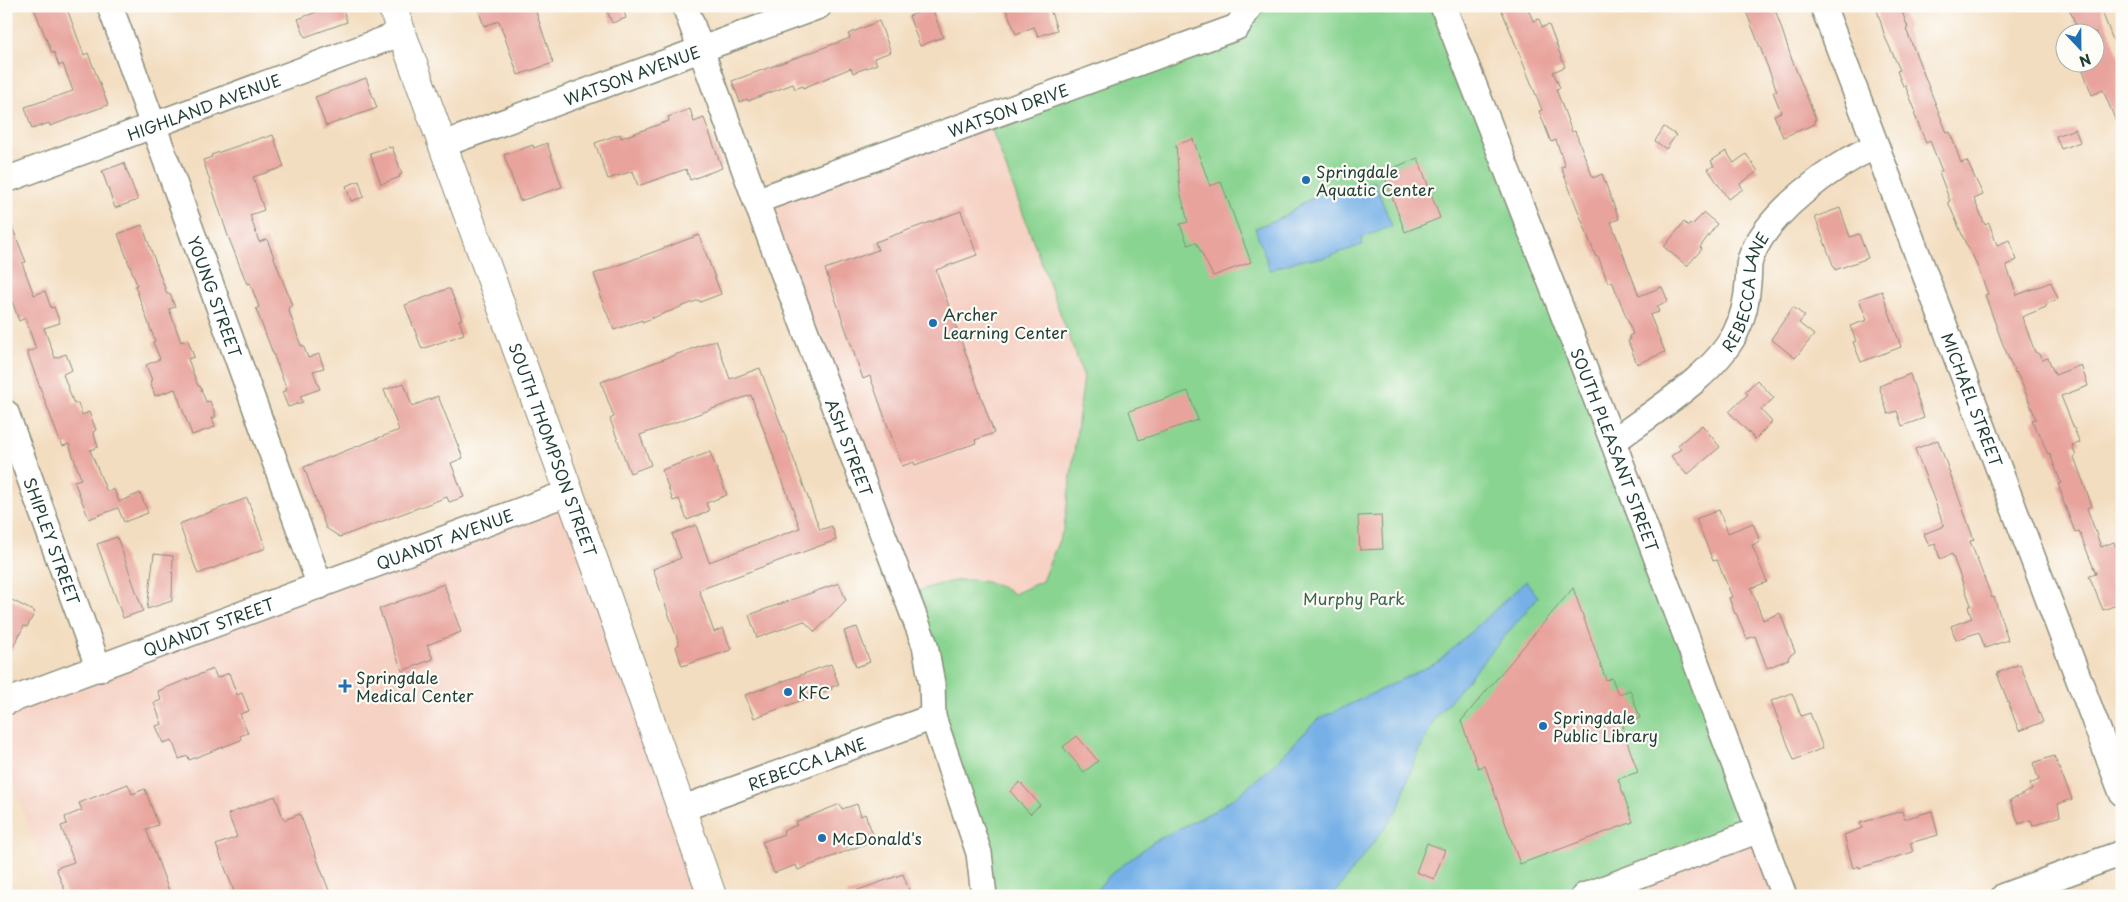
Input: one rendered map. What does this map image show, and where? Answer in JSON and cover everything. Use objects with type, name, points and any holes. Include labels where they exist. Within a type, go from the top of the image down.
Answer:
[{"type":"main road","name":"SOUTH THOMPSON STREET","points":[[392,6],[570,492],[712,896]]},
{"type":"street","name":"YOUNG STREET","points":[[110,6],[320,586]]},
{"type":"street","name":"ASH STREET","points":[[685,6],[756,201],[925,645],[932,684],[933,717],[979,853],[984,896]]},
{"type":"street","name":"WATSON AVENUE","points":[[444,144],[819,6]]},
{"type":"street","name":"WATSON DRIVE","points":[[756,201],[1237,27],[1250,6]]},
{"type":"street","name":"SOUTH PLEASANT STREET","points":[[1443,6],[1614,442],[1784,896]]},
{"type":"street","name":"MICHAEL STREET","points":[[1823,6],[2122,793]]},
{"type":"street","name":"HIGHLAND AVENUE","points":[[6,180],[402,33]]},
{"type":"street","name":"REBECCA LANE","points":[[1614,442],[1706,371],[1734,334],[1747,299],[1749,262],[1763,234],[1781,210],[1856,155],[1876,146]]},
{"type":"street","name":"SHIPLEY STREET","points":[[6,413],[99,669]]},
{"type":"street","name":"QUANDT AVENUE","points":[[320,586],[570,492]]},
{"type":"street","name":"QUANDT STREET","points":[[99,669],[320,586]]},
{"type":"street","points":[[6,702],[99,669]]},
{"type":"street","name":"REBECCA LANE","points":[[681,809],[933,717]]},
{"type":"street","points":[[1584,896],[1759,830]]},
{"type":"street","points":[[2004,896],[2122,853]]},
{"type":"shaded area","name":"Archer Learning Center","points":[[987,117],[1084,377],[1064,528],[1042,581],[1014,594],[991,583],[966,579],[941,583],[906,595],[756,201]]},
{"type":"shaded area","name":"Springdale Medical Center","points":[[570,492],[712,896],[52,896],[6,761],[6,702]]},
{"type":"shaded area","points":[[1759,830],[1784,896],[1584,896]]},
{"type":"green space","name":"Murphy Park","points":[[1250,6],[1443,6],[1759,830],[1584,896],[984,896],[906,595],[960,580],[986,582],[1014,594],[1042,581],[1064,528],[1084,377],[987,117],[1237,27]]},
{"type":"water","points":[[1374,181],[1392,226],[1361,238],[1362,245],[1324,258],[1300,260],[1270,270],[1255,228],[1283,217],[1304,202],[1342,187],[1345,191]]},
{"type":"water","points":[[1526,581],[1538,597],[1435,718],[1411,769],[1398,810],[1333,896],[1091,896],[1111,874],[1153,842],[1214,811],[1242,792],[1274,764],[1317,720],[1438,662]]},
{"type":"building","points":[[33,6],[66,6],[84,55],[88,53],[108,105],[50,126],[49,123],[32,129],[25,107],[73,91],[63,64],[59,66],[54,52],[52,53]]},
{"type":"building","points":[[332,6],[342,6],[347,22],[305,37],[298,19]]},
{"type":"building","points":[[477,6],[534,6],[553,63],[518,75],[499,21],[484,26]]},
{"type":"building","points":[[605,6],[622,6],[626,18],[612,23]]},
{"type":"building","points":[[1005,6],[1049,6],[1057,30],[1038,36],[1034,27],[1016,34]]},
{"type":"building","points":[[1500,6],[1527,6],[1533,21],[1539,19],[1542,27],[1549,25],[1565,67],[1553,72],[1560,88],[1556,89],[1572,132],[1575,131],[1593,178],[1602,174],[1619,219],[1611,222],[1639,296],[1662,287],[1668,301],[1657,306],[1659,312],[1650,315],[1665,352],[1637,364],[1628,341],[1630,340],[1629,336],[1633,334],[1612,281],[1608,283],[1598,256],[1596,257],[1561,167],[1565,166],[1556,140],[1551,142],[1539,111],[1542,110]]},
{"type":"building","points":[[1744,6],[1774,6],[1792,60],[1816,119],[1814,120],[1815,124],[1783,137],[1774,115],[1781,112],[1773,92],[1777,91]]},
{"type":"building","points":[[1876,6],[1900,6],[1908,28],[1906,29],[1947,133],[1950,132],[1961,163],[1967,161],[1983,195],[1974,199],[1985,225],[1989,223],[1997,245],[2009,240],[2017,260],[2006,265],[2017,295],[2051,282],[2058,299],[2046,304],[2046,307],[2022,317],[2035,352],[2039,354],[2042,360],[2048,358],[2055,375],[2081,365],[2088,386],[2061,396],[2080,443],[2072,445],[2076,456],[2074,457],[2092,506],[2087,508],[2101,547],[2114,542],[2122,561],[2122,603],[2103,610],[2089,576],[2096,574],[2079,531],[2075,532],[2058,484],[2061,483],[2050,454],[2048,455],[2039,432],[2037,433],[2032,420],[2036,419],[2002,342],[1985,295],[1988,294],[1974,258],[1948,202],[1950,201],[1939,172],[1942,171],[1930,141],[1926,143],[1914,113],[1916,112],[1897,71],[1900,70],[1885,37]]},
{"type":"building","points":[[2068,6],[2100,6],[2122,64],[2122,136],[2103,90],[2092,95],[2084,72],[2106,72],[2106,22],[2075,22]]},
{"type":"building","points":[[932,8],[943,37],[920,46],[909,16]]},
{"type":"building","points":[[879,21],[891,52],[874,58],[877,64],[853,73],[851,68],[803,88],[803,86],[795,89],[793,84],[748,101],[747,99],[740,102],[732,81],[850,38],[848,34]]},
{"type":"building","points":[[366,78],[377,108],[326,126],[315,97]]},
{"type":"building","points":[[690,109],[694,122],[704,118],[722,168],[690,180],[686,169],[638,186],[633,171],[608,179],[595,143],[620,134],[621,138],[669,121],[668,117]]},
{"type":"building","points":[[1664,127],[1676,135],[1666,149],[1655,141]]},
{"type":"building","points":[[2075,129],[2080,142],[2061,149],[2056,136]]},
{"type":"building","points":[[273,135],[284,167],[253,177],[264,210],[250,215],[259,242],[267,239],[292,306],[288,308],[301,346],[303,345],[308,358],[319,354],[324,368],[313,371],[320,389],[300,396],[303,402],[288,407],[282,392],[287,390],[256,309],[259,307],[250,283],[247,284],[228,236],[203,160],[212,157],[211,155]]},
{"type":"building","points":[[1193,139],[1210,186],[1221,182],[1251,262],[1213,276],[1196,242],[1188,245],[1180,224],[1188,222],[1180,191],[1176,145]]},
{"type":"building","points":[[547,143],[562,187],[520,201],[504,155],[533,145],[534,148]]},
{"type":"building","points":[[392,147],[402,174],[399,175],[400,177],[381,184],[370,153]]},
{"type":"building","points":[[1726,151],[1734,163],[1746,154],[1758,171],[1740,184],[1743,189],[1728,199],[1708,169],[1714,166],[1711,161]]},
{"type":"building","points":[[1418,158],[1440,218],[1405,232],[1383,172]]},
{"type":"building","points":[[124,163],[138,200],[115,208],[102,171]]},
{"type":"building","points":[[359,181],[364,197],[351,201],[346,186]]},
{"type":"building","points":[[1840,208],[1850,237],[1859,234],[1868,258],[1835,270],[1815,217]]},
{"type":"building","points":[[961,211],[977,255],[936,270],[994,433],[975,440],[976,443],[915,465],[914,462],[902,466],[870,376],[863,379],[825,269],[878,250],[875,242]]},
{"type":"building","points":[[1704,213],[1717,224],[1700,247],[1702,249],[1687,266],[1664,247],[1684,222],[1688,226],[1690,223],[1692,225]]},
{"type":"building","points":[[7,214],[26,262],[22,263],[34,295],[45,291],[51,308],[54,307],[60,323],[44,328],[55,358],[66,354],[72,370],[63,374],[74,404],[78,403],[82,415],[89,412],[96,430],[93,432],[98,447],[90,450],[107,492],[114,489],[119,502],[140,493],[148,513],[124,522],[118,508],[89,519],[74,481],[81,479],[69,444],[63,446],[59,439],[27,352],[36,349],[25,318],[19,321],[11,298],[6,300]]},
{"type":"building","points":[[142,225],[167,294],[170,294],[175,307],[169,309],[181,342],[188,340],[194,357],[188,359],[198,386],[200,386],[206,402],[210,401],[216,417],[212,418],[215,427],[192,435],[175,389],[155,396],[150,381],[152,380],[146,365],[160,359],[135,286],[137,285],[118,234]]},
{"type":"building","points":[[699,235],[721,294],[614,330],[599,294],[601,293],[594,274]]},
{"type":"building","points":[[450,289],[462,319],[459,320],[464,334],[422,349],[405,305]]},
{"type":"building","points":[[1882,291],[1901,347],[1861,362],[1853,342],[1856,341],[1850,326],[1867,320],[1859,299]]},
{"type":"building","points":[[1793,307],[1805,316],[1799,323],[1814,335],[1795,358],[1771,339]]},
{"type":"building","points":[[716,340],[730,379],[760,368],[820,530],[832,526],[836,540],[699,590],[714,632],[723,628],[731,650],[682,666],[676,647],[679,644],[653,569],[681,558],[672,534],[696,525],[709,562],[800,528],[751,395],[640,435],[651,465],[630,473],[610,419],[614,417],[601,382]]},
{"type":"building","points":[[1910,374],[1924,418],[1902,426],[1897,411],[1888,414],[1879,386]]},
{"type":"building","points":[[1757,380],[1774,398],[1761,410],[1772,422],[1755,439],[1729,412],[1748,394],[1745,392]]},
{"type":"building","points":[[404,383],[412,406],[438,396],[463,458],[451,463],[464,497],[449,502],[447,497],[340,537],[326,528],[304,467],[399,430],[384,390]]},
{"type":"building","points":[[1188,391],[1198,420],[1139,440],[1129,411]]},
{"type":"building","points":[[1702,425],[1720,447],[1687,475],[1671,456],[1681,449],[1678,445]]},
{"type":"building","points":[[1938,440],[1974,540],[1970,541],[1992,598],[1994,597],[2008,640],[1985,648],[1979,632],[1956,640],[1951,626],[1972,618],[1968,607],[1971,605],[1952,554],[1940,559],[1935,544],[1929,546],[1924,534],[1944,526],[1915,449]]},
{"type":"building","points":[[710,452],[727,495],[706,503],[709,511],[687,520],[679,499],[673,501],[662,470]]},
{"type":"building","points":[[247,498],[266,548],[198,574],[179,524]]},
{"type":"building","points":[[1719,510],[1728,533],[1753,523],[1760,542],[1752,545],[1767,582],[1751,588],[1763,620],[1780,613],[1795,652],[1788,657],[1789,659],[1767,668],[1755,636],[1747,639],[1735,614],[1729,598],[1732,597],[1717,560],[1713,561],[1696,519]]},
{"type":"building","points":[[1381,515],[1383,549],[1360,550],[1358,516]]},
{"type":"building","points":[[117,537],[143,611],[123,618],[97,544]]},
{"type":"building","points":[[154,554],[173,556],[172,601],[147,609]]},
{"type":"building","points":[[839,583],[846,600],[815,632],[804,621],[757,638],[749,615]]},
{"type":"building","points":[[444,584],[461,632],[427,645],[433,659],[402,671],[379,609]]},
{"type":"building","name":"Springdale Public Library","points":[[1573,588],[1606,680],[1612,678],[1618,694],[1630,690],[1640,718],[1623,724],[1624,728],[1622,728],[1638,772],[1618,779],[1633,822],[1520,864],[1485,766],[1478,768],[1461,721]]},
{"type":"building","points":[[6,597],[35,612],[27,627],[24,626],[6,660]]},
{"type":"building","points":[[857,627],[870,662],[856,667],[844,631]]},
{"type":"building","name":"KFC","points":[[831,664],[839,685],[754,718],[745,695]]},
{"type":"building","points":[[2020,664],[2043,722],[2019,731],[1997,673]]},
{"type":"building","points":[[213,669],[217,678],[229,673],[237,695],[242,693],[249,711],[240,714],[248,733],[240,736],[241,740],[189,760],[188,756],[179,759],[172,740],[163,743],[156,726],[162,724],[154,703],[161,700],[158,691]]},
{"type":"building","points":[[1792,693],[1801,716],[1810,713],[1823,748],[1794,760],[1771,701]]},
{"type":"building","points":[[1077,736],[1098,761],[1084,772],[1063,747]]},
{"type":"building","points":[[2054,756],[2072,799],[2058,804],[2060,816],[2033,826],[2031,820],[2019,824],[2010,800],[2032,790],[2030,784],[2039,780],[2033,763]]},
{"type":"building","points":[[1020,782],[1040,805],[1030,814],[1010,791]]},
{"type":"building","points":[[128,784],[132,794],[145,789],[158,825],[146,829],[171,896],[67,896],[56,868],[74,862],[61,826],[67,824],[65,817],[82,810],[79,803]]},
{"type":"building","points":[[275,796],[284,820],[300,814],[331,896],[236,896],[216,845],[237,837],[228,814]]},
{"type":"building","name":"McDonald's","points":[[840,804],[842,809],[857,804],[861,816],[865,814],[874,837],[870,839],[870,842],[798,870],[796,865],[774,873],[762,842],[784,834],[783,831],[797,825],[795,822]]},
{"type":"building","points":[[1902,811],[1904,819],[1932,811],[1938,835],[1910,843],[1913,852],[1859,868],[1859,866],[1853,868],[1844,835],[1862,828],[1860,823]]},
{"type":"building","points":[[1427,843],[1445,850],[1434,879],[1416,872]]},
{"type":"building","points":[[903,874],[911,896],[848,896],[847,894]]},
{"type":"place","name":"Springdale Aquatic Center","points":[[1306,180]]},
{"type":"place","name":"Archer Learning Center","points":[[933,323]]},
{"type":"place","name":"Springdale Medical Center","points":[[345,686]]},
{"type":"place","name":"KFC","points":[[788,692]]},
{"type":"place","name":"Springdale Public Library","points":[[1543,726]]},
{"type":"place","name":"McDonald's","points":[[822,838]]}]
